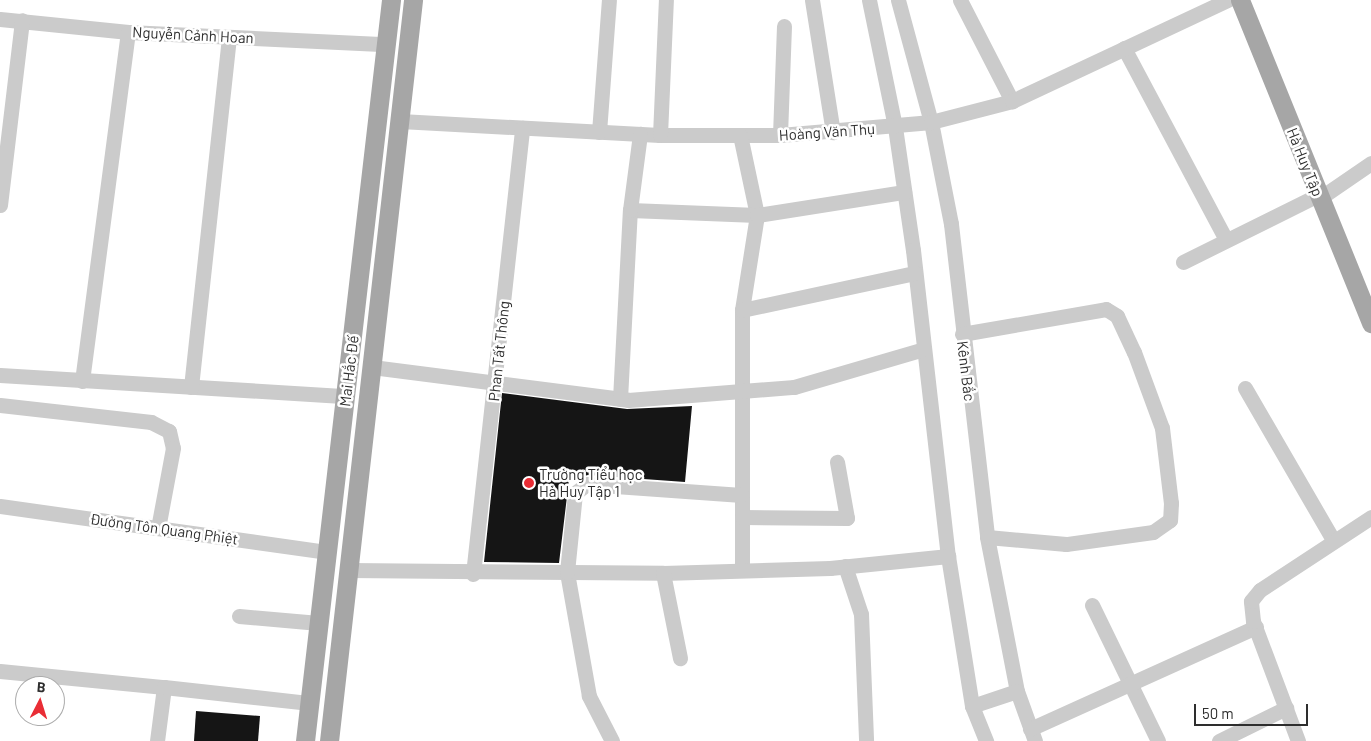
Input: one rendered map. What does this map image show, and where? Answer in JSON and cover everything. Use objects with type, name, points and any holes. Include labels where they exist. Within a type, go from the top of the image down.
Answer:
[{"type":"main road","name":"Mai Hắc Đế","points":[[305,741],[391,0]]},
{"type":"main road","name":"Mai Hắc Đế","points":[[328,741],[413,0]]},
{"type":"main road","name":"Hà Huy Tập","points":[[1240,0],[1369,314]]},
{"type":"main road","points":[[360,275],[382,278]]},
{"type":"street","points":[[599,132],[609,0]]},
{"type":"street","points":[[660,135],[666,0]]},
{"type":"street","points":[[812,0],[833,132]]},
{"type":"street","points":[[869,0],[895,127],[916,273],[948,556],[972,706],[986,741]]},
{"type":"street","name":"Kênh Bắc","points":[[898,0],[931,122],[951,224],[962,334],[987,537],[1017,691],[1033,735]]},
{"type":"street","points":[[960,0],[1012,101]]},
{"type":"street","name":"Hoàng Văn Thụ","points":[[400,121],[660,135],[780,135],[895,127],[931,122],[1012,101],[1228,0]]},
{"type":"street","name":"Nguyễn Cảnh Hoan","points":[[0,19],[128,32],[386,44]]},
{"type":"street","points":[[0,204],[22,20]]},
{"type":"street","points":[[780,135],[784,26]]},
{"type":"street","points":[[82,381],[128,32]]},
{"type":"street","points":[[191,387],[230,37]]},
{"type":"street","points":[[1124,48],[1226,240]]},
{"type":"street","name":"Phan Tất Thông","points":[[473,574],[496,383],[522,128]]},
{"type":"street","points":[[620,400],[630,210],[640,134]]},
{"type":"street","points":[[740,135],[757,216],[742,310],[742,568]]},
{"type":"street","points":[[1183,262],[1319,196],[1371,163]]},
{"type":"street","points":[[630,210],[757,216],[904,192]]},
{"type":"street","points":[[742,310],[916,273]]},
{"type":"street","points":[[962,334],[1106,309],[1117,316],[1162,428],[1170,494],[1170,520],[1153,532],[1066,544],[987,537]]},
{"type":"street","points":[[372,367],[620,400],[794,387],[924,349]]},
{"type":"street","points":[[0,375],[346,396]]},
{"type":"street","points":[[1245,388],[1333,540]]},
{"type":"street","points":[[0,405],[151,422],[169,431],[173,448],[158,528]]},
{"type":"street","points":[[742,517],[847,518],[836,462]]},
{"type":"street","points":[[612,741],[589,696],[566,572],[572,505],[580,486],[742,496]]},
{"type":"street","name":"Đường Tôn Quang Phiệt","points":[[0,506],[328,552]]},
{"type":"street","points":[[1298,741],[1256,628],[1251,601],[1260,590],[1333,540],[1371,517]]},
{"type":"street","points":[[348,570],[473,574],[566,572],[663,573],[742,568],[845,566],[948,556]]},
{"type":"street","points":[[845,566],[861,614],[866,741]]},
{"type":"street","points":[[663,573],[680,658]]},
{"type":"street","points":[[1092,605],[1158,741]]},
{"type":"street","points":[[239,616],[319,623]]},
{"type":"street","points":[[1033,735],[1129,684],[1256,628]]},
{"type":"street","points":[[0,671],[310,703]]},
{"type":"street","points":[[157,741],[164,687]]},
{"type":"street","points":[[972,706],[1017,691]]},
{"type":"street","points":[[1219,741],[1286,708]]},
{"type":"building","name":"Trường Tiểu học Hà Huy Tập 1","points":[[502,393],[627,409],[692,406],[685,482],[588,475],[569,480],[559,563],[484,562]]},
{"type":"building","points":[[196,711],[260,716],[258,741],[194,741]]},
{"type":"place","name":"Trường Tiểu học Hà Huy Tập 1","points":[[529,483]]}]
